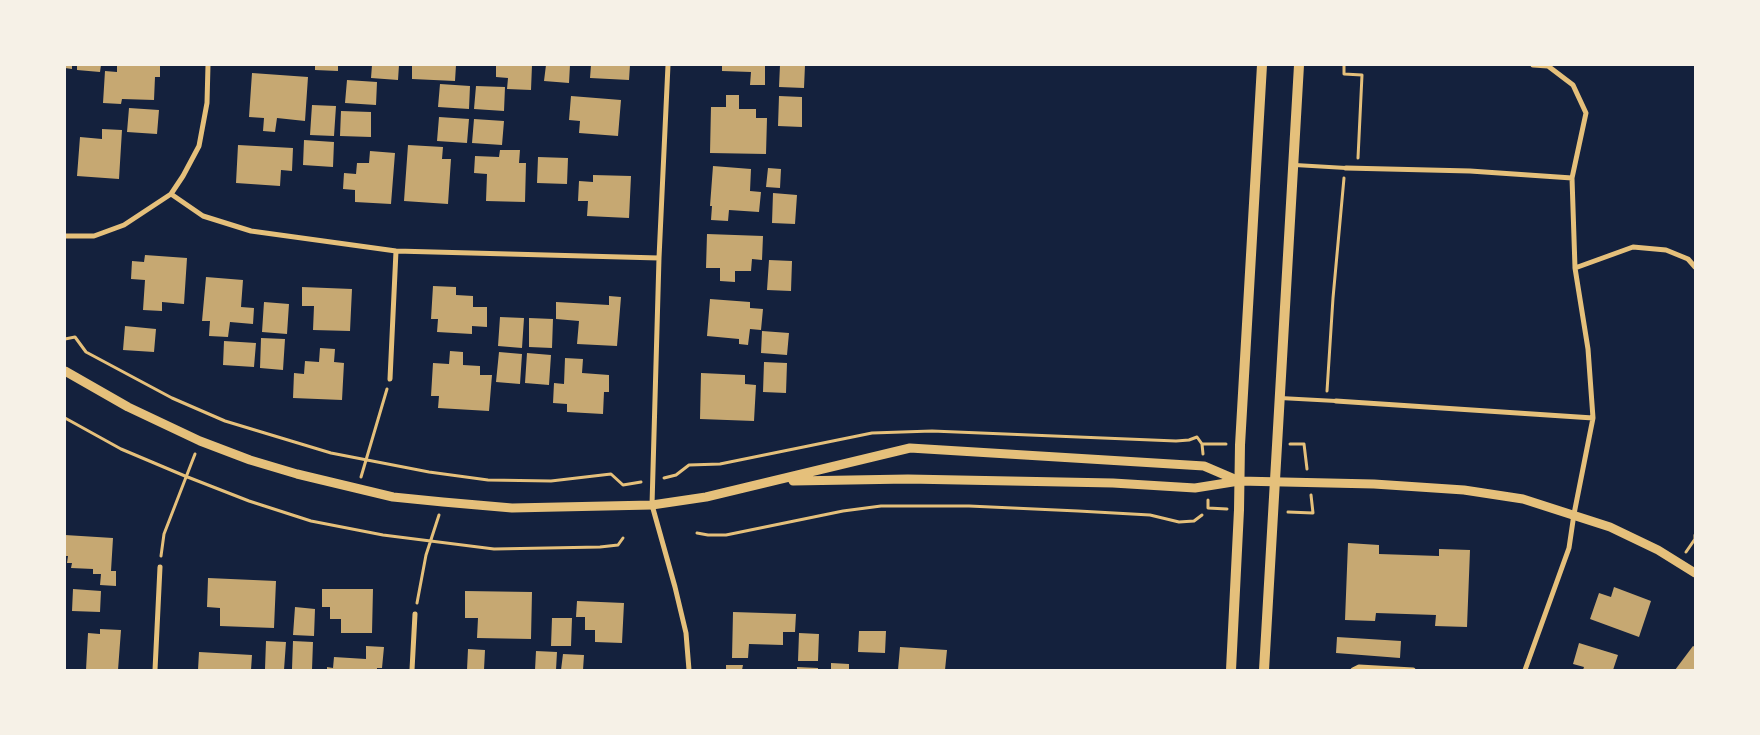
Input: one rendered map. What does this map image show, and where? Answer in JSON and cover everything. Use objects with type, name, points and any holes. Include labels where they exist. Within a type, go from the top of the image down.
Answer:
[{"type":"main road","points":[[1231,670],[1239,481],[1262,65]]},
{"type":"main road","points":[[1264,670],[1299,65]]},
{"type":"street","points":[[65,236],[94,236],[124,225],[171,194],[200,146],[206,103],[208,65]]},
{"type":"street","points":[[668,65],[659,258],[652,505],[686,633],[689,670]]},
{"type":"street","points":[[1525,670],[1569,548],[1593,418],[1588,349],[1575,268],[1572,178],[1586,113],[1573,85],[1548,66],[1533,65]]},
{"type":"street","points":[[1346,168],[1470,170],[1572,178]]},
{"type":"street","points":[[171,194],[202,216],[251,231],[396,251],[659,258]]},
{"type":"street","points":[[1575,268],[1633,247],[1666,250],[1688,259],[1695,267]]},
{"type":"street","points":[[390,379],[396,251]]},
{"type":"street","points":[[65,371],[128,407],[200,441],[259,463],[393,497],[443,502],[512,508],[652,505],[706,497],[910,448],[1204,466],[1239,481]]},
{"type":"street","points":[[1336,401],[1593,418]]},
{"type":"street","points":[[776,481],[918,479],[1113,483],[1195,488],[1239,481],[1274,481],[1374,484],[1464,490],[1523,499],[1574,514],[1618,531],[1658,550],[1695,573]]},
{"type":"street","points":[[155,670],[160,567]]},
{"type":"street","points":[[412,670],[415,614]]},
{"type":"street","points":[[1353,670],[1359,667],[1413,670]]},
{"type":"lane","points":[[1293,165],[1346,168]]},
{"type":"lane","points":[[1279,398],[1336,401]]},
{"type":"path","points":[[1344,65],[1344,74],[1362,76],[1358,168]]},
{"type":"path","points":[[1327,401],[1333,298],[1346,168]]},
{"type":"path","points":[[65,339],[75,337],[86,352],[172,398],[225,421],[331,454],[364,461],[488,480],[551,481],[611,474],[623,485],[676,475],[689,465],[720,464],[872,433],[932,431],[1176,441],[1197,437],[1202,444]]},
{"type":"path","points":[[358,489],[364,461],[390,379]]},
{"type":"path","points":[[65,418],[121,449],[185,476],[249,500],[311,520],[383,535],[494,549],[618,545],[623,538]]},
{"type":"path","points":[[160,567],[164,534],[200,441]]},
{"type":"path","points":[[415,614],[426,555],[443,502]]},
{"type":"path","points":[[697,532],[708,535],[726,534],[843,511],[880,506],[969,506],[1078,511],[1150,515],[1179,522],[1194,521],[1202,515]]},
{"type":"building","points":[[65,65],[72,65],[72,69],[65,68]]},
{"type":"building","points":[[77,65],[101,65],[100,72],[77,70]]},
{"type":"building","points":[[117,65],[160,65],[160,77],[155,77],[154,100],[122,99],[121,104],[103,103],[105,71],[117,72]]},
{"type":"building","points":[[315,65],[338,65],[338,71],[315,70]]},
{"type":"building","points":[[372,65],[399,65],[398,80],[371,78]]},
{"type":"building","points":[[412,65],[456,65],[455,81],[412,79]]},
{"type":"building","points":[[496,65],[532,65],[531,90],[507,89],[508,78],[496,77]]},
{"type":"building","points":[[546,65],[570,65],[569,83],[544,81]]},
{"type":"building","points":[[591,65],[630,65],[629,80],[590,78]]},
{"type":"building","points":[[722,65],[765,65],[765,85],[750,85],[751,72],[722,71]]},
{"type":"building","points":[[780,65],[805,65],[804,88],[779,87]]},
{"type":"building","points":[[252,73],[308,77],[305,121],[277,118],[275,132],[263,131],[264,118],[249,117]]},
{"type":"building","points":[[347,80],[377,82],[376,105],[345,103]]},
{"type":"building","points":[[440,84],[470,86],[469,109],[438,107]]},
{"type":"building","points":[[476,86],[505,87],[504,111],[474,109]]},
{"type":"building","points":[[726,95],[739,95],[739,109],[756,109],[756,118],[767,118],[766,154],[710,153],[711,107],[726,107]]},
{"type":"building","points":[[571,96],[621,100],[618,136],[579,133],[580,121],[569,120]]},
{"type":"building","points":[[779,96],[802,97],[802,127],[778,126]]},
{"type":"building","points":[[312,105],[336,106],[334,136],[310,135]]},
{"type":"building","points":[[129,108],[159,110],[157,134],[127,132]]},
{"type":"building","points":[[341,111],[371,112],[371,137],[340,136]]},
{"type":"building","points":[[439,117],[469,119],[467,143],[437,141]]},
{"type":"building","points":[[474,119],[504,121],[502,145],[472,143]]},
{"type":"building","points":[[102,129],[122,130],[119,179],[77,176],[80,137],[102,139]]},
{"type":"building","points":[[304,140],[334,142],[333,167],[303,165]]},
{"type":"building","points":[[238,145],[293,148],[292,171],[281,170],[280,186],[236,183]]},
{"type":"building","points":[[408,145],[443,147],[442,159],[451,159],[448,204],[404,201]]},
{"type":"building","points":[[500,150],[520,150],[519,163],[526,163],[525,202],[486,201],[487,174],[474,173],[475,156],[499,157]]},
{"type":"building","points":[[370,151],[395,153],[391,204],[355,202],[355,190],[343,189],[344,173],[356,174],[357,163],[369,163]]},
{"type":"building","points":[[538,157],[568,158],[567,184],[537,183]]},
{"type":"building","points":[[713,166],[751,169],[750,191],[761,192],[759,212],[729,210],[728,221],[711,220],[712,206],[710,206]]},
{"type":"building","points":[[768,168],[781,169],[780,188],[766,187]]},
{"type":"building","points":[[593,175],[631,176],[629,218],[587,216],[588,201],[578,201],[579,181],[593,182]]},
{"type":"building","points":[[773,193],[797,195],[795,224],[772,223]]},
{"type":"building","points":[[707,234],[763,236],[762,260],[752,259],[751,271],[735,271],[735,282],[720,281],[720,268],[706,268]]},
{"type":"building","points":[[145,255],[187,258],[184,304],[162,302],[162,311],[143,310],[145,280],[131,279],[132,261],[144,262]]},
{"type":"building","points":[[769,260],[792,261],[791,291],[767,290]]},
{"type":"building","points":[[206,277],[243,280],[241,307],[254,308],[253,324],[230,322],[228,337],[209,336],[210,321],[202,321]]},
{"type":"building","points":[[433,286],[456,287],[456,295],[473,296],[473,307],[487,307],[487,327],[472,326],[472,334],[437,332],[438,319],[431,319]]},
{"type":"building","points":[[302,287],[352,289],[350,331],[313,330],[314,306],[302,306]]},
{"type":"building","points":[[609,296],[621,297],[617,346],[577,344],[579,321],[556,319],[556,302],[609,305]]},
{"type":"building","points":[[710,299],[750,302],[750,308],[763,309],[761,330],[750,329],[748,345],[739,344],[739,339],[707,336]]},
{"type":"building","points":[[264,302],[289,304],[287,334],[262,332]]},
{"type":"building","points":[[500,317],[524,318],[522,348],[498,346]]},
{"type":"building","points":[[529,318],[553,319],[552,348],[529,347]]},
{"type":"building","points":[[125,326],[156,329],[154,352],[123,350]]},
{"type":"building","points":[[762,331],[789,333],[787,355],[761,353]]},
{"type":"building","points":[[261,338],[285,339],[283,370],[260,368]]},
{"type":"building","points":[[224,341],[256,343],[254,367],[223,365]]},
{"type":"building","points":[[320,348],[335,349],[334,362],[344,363],[342,400],[293,398],[294,373],[304,374],[305,361],[319,362]]},
{"type":"building","points":[[450,351],[463,352],[463,365],[480,366],[480,375],[492,375],[489,411],[438,408],[439,396],[431,396],[433,363],[449,364]]},
{"type":"building","points":[[499,352],[522,354],[520,384],[496,382]]},
{"type":"building","points":[[527,353],[551,355],[549,385],[525,383]]},
{"type":"building","points":[[565,358],[583,359],[582,373],[609,375],[609,392],[604,392],[603,414],[567,412],[567,404],[553,403],[554,383],[564,384]]},
{"type":"building","points":[[764,362],[787,363],[786,393],[763,392]]},
{"type":"building","points":[[701,373],[745,375],[745,384],[756,385],[754,421],[700,419]]},
{"type":"building","points":[[65,535],[113,538],[111,571],[116,571],[116,586],[100,585],[101,574],[93,574],[93,569],[71,568],[72,563],[67,563],[68,556],[65,556]]},
{"type":"building","points":[[1348,543],[1379,545],[1379,554],[1439,556],[1439,549],[1470,550],[1467,627],[1435,626],[1436,615],[1376,613],[1375,621],[1345,620]]},
{"type":"building","points":[[208,578],[276,581],[274,628],[220,626],[220,608],[207,607]]},
{"type":"building","points":[[1614,587],[1651,601],[1639,637],[1590,619],[1599,593],[1611,597]]},
{"type":"building","points":[[73,589],[101,591],[100,612],[72,611]]},
{"type":"building","points":[[322,589],[373,589],[372,633],[341,633],[341,619],[330,619],[330,607],[322,607]]},
{"type":"building","points":[[465,591],[532,592],[531,639],[477,638],[478,618],[465,618]]},
{"type":"building","points":[[577,601],[624,603],[622,643],[595,642],[595,630],[585,630],[585,617],[576,617]]},
{"type":"building","points":[[295,607],[315,609],[314,636],[293,635]]},
{"type":"building","points":[[733,612],[796,614],[795,632],[783,632],[783,645],[749,644],[748,658],[732,658]]},
{"type":"building","points":[[552,618],[572,618],[571,646],[551,646]]},
{"type":"building","points":[[100,629],[121,630],[118,670],[86,670],[88,633],[100,634]]},
{"type":"building","points":[[859,631],[886,631],[885,653],[858,652]]},
{"type":"building","points":[[799,633],[819,634],[818,661],[798,661]]},
{"type":"building","points":[[1337,637],[1401,641],[1400,658],[1336,653]]},
{"type":"building","points":[[266,641],[286,642],[284,670],[265,669]]},
{"type":"building","points":[[293,641],[313,642],[312,670],[292,669]]},
{"type":"building","points":[[1579,643],[1618,655],[1613,670],[1583,670],[1584,667],[1573,664]]},
{"type":"building","points":[[366,646],[384,647],[382,668],[377,668],[377,670],[327,670],[327,667],[333,668],[334,657],[366,659]]},
{"type":"building","points":[[1693,646],[1695,647],[1695,670],[1675,670]]},
{"type":"building","points":[[900,647],[947,650],[945,670],[898,670]]},
{"type":"building","points":[[468,649],[485,650],[484,670],[467,670]]},
{"type":"building","points":[[536,651],[557,652],[556,670],[535,670]]},
{"type":"building","points":[[199,652],[252,655],[251,670],[198,670]]},
{"type":"building","points":[[563,654],[584,655],[583,670],[561,670]]},
{"type":"building","points":[[831,663],[849,664],[849,670],[831,670]]},
{"type":"building","points":[[726,665],[743,665],[742,670],[726,670]]},
{"type":"building","points":[[797,667],[818,668],[818,670],[797,670]]}]
